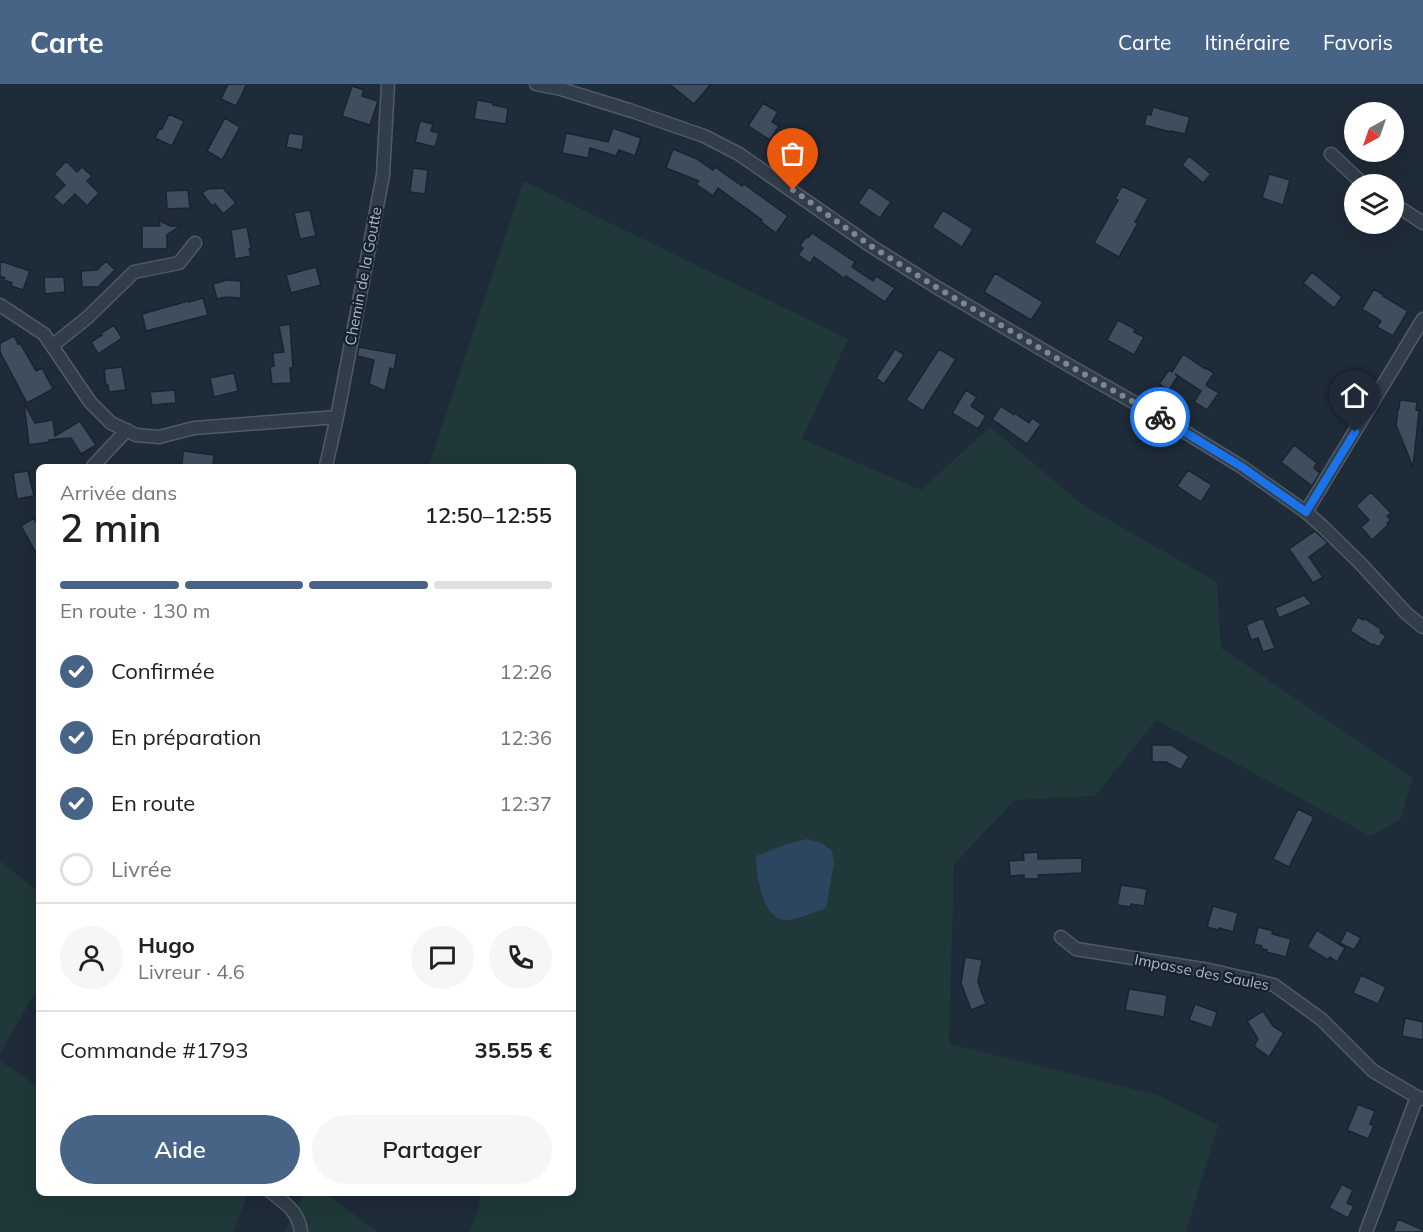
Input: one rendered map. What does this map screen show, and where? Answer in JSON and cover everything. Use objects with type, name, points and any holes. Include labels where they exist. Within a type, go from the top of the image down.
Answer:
[{"type":"street","name":"Chemin de la Goutte","points":[[326,464],[382,175],[388,84]]},
{"type":"street","points":[[536,84],[561,89],[694,132],[739,154],[871,246],[936,287],[1242,467],[1306,512],[1360,563],[1407,614],[1423,627]]},
{"type":"street","points":[[1331,154],[1352,174]]},
{"type":"street","points":[[1404,211],[1423,223]]},
{"type":"street","points":[[52,346],[88,317],[134,272],[178,262],[195,243]]},
{"type":"street","points":[[0,305],[44,334],[90,402],[111,423],[136,435],[159,437],[194,428],[337,417]]},
{"type":"street","points":[[1306,512],[1423,318]]},
{"type":"street","points":[[95,464],[127,430]]},
{"type":"street","name":"Impasse des Saules","points":[[1061,937],[1076,949],[1209,970],[1274,985],[1321,1019],[1373,1071],[1420,1098]]},
{"type":"street","points":[[1366,1232],[1420,1098]]},
{"type":"street","points":[[276,1196],[292,1209],[301,1232]]},
{"type":"green space","points":[[524,181],[848,339],[802,439],[921,490],[990,427],[1083,505],[1217,582],[1221,648],[1413,778],[1400,820],[1370,836],[1156,720],[1095,796],[1015,800],[954,864],[949,1044],[1158,1095],[1218,1125],[1186,1232],[470,1232],[481,1196],[576,1196],[576,464],[430,464]]},
{"type":"green space","points":[[0,861],[36,890],[36,991],[0,1053]]},
{"type":"green space","points":[[0,1061],[36,1085],[36,1196],[247,1196],[233,1232],[0,1232]]},
{"type":"green space","points":[[303,1196],[329,1196],[378,1232],[285,1232]]},
{"type":"water","points":[[807,839],[822,843],[832,851],[834,862],[826,908],[790,920],[780,919],[773,914],[762,896],[756,856]]},
{"type":"building","points":[[228,84],[247,84],[236,106],[221,99]]},
{"type":"building","points":[[669,84],[711,84],[694,104]]},
{"type":"building","points":[[352,86],[364,90],[362,96],[378,101],[370,125],[342,116]]},
{"type":"building","points":[[477,100],[508,108],[506,124],[474,119]]},
{"type":"building","points":[[763,103],[778,112],[772,122],[779,126],[770,140],[748,126]]},
{"type":"building","points":[[1153,107],[1190,117],[1185,134],[1144,125],[1147,114],[1151,115]]},
{"type":"building","points":[[169,114],[184,121],[172,146],[155,138]]},
{"type":"building","points":[[225,118],[240,127],[222,160],[207,151]]},
{"type":"building","points":[[420,121],[433,124],[431,131],[439,133],[435,147],[415,142]]},
{"type":"building","points":[[613,128],[641,138],[635,156],[619,150],[616,156],[590,148],[588,158],[562,153],[566,133],[608,142]]},
{"type":"building","points":[[289,133],[304,135],[302,150],[286,147]]},
{"type":"building","points":[[673,149],[695,158],[713,170],[715,167],[742,186],[744,184],[788,216],[776,233],[718,188],[713,196],[696,184],[699,181],[666,168]]},
{"type":"building","points":[[1189,156],[1211,174],[1203,183],[1182,165]]},
{"type":"building","points":[[66,161],[77,172],[82,167],[92,176],[87,181],[99,193],[87,206],[75,194],[63,206],[53,197],[65,185],[54,174]]},
{"type":"building","points":[[413,168],[428,170],[425,194],[410,192]]},
{"type":"building","points":[[1269,174],[1290,180],[1283,205],[1262,198]]},
{"type":"building","points":[[1122,186],[1148,199],[1119,257],[1094,243],[1118,200],[1115,199]]},
{"type":"building","points":[[869,187],[891,202],[880,218],[858,203]]},
{"type":"building","points":[[223,188],[236,203],[223,214],[215,204],[212,206],[202,193],[208,189]]},
{"type":"building","points":[[188,190],[190,208],[167,209],[166,191]]},
{"type":"building","points":[[310,210],[316,236],[300,239],[294,213]]},
{"type":"building","points":[[943,210],[973,229],[962,247],[932,227]]},
{"type":"building","points":[[159,220],[170,226],[180,226],[167,235],[167,249],[142,249],[142,226],[160,226]]},
{"type":"building","points":[[247,227],[251,256],[235,259],[231,230]]},
{"type":"building","points":[[812,233],[855,262],[852,267],[873,281],[876,276],[895,288],[885,302],[814,257],[810,263],[798,255],[803,248],[800,245]]},
{"type":"building","points":[[0,261],[30,271],[23,290],[11,286],[12,283],[0,276]]},
{"type":"building","points":[[106,261],[115,270],[98,287],[82,287],[81,271],[97,270]]},
{"type":"building","points":[[316,267],[321,285],[291,293],[286,275]]},
{"type":"building","points":[[1312,272],[1342,297],[1334,308],[1303,283]]},
{"type":"building","points":[[995,273],[1043,302],[1031,320],[984,292]]},
{"type":"building","points":[[44,277],[64,277],[65,292],[45,294]]},
{"type":"building","points":[[227,280],[241,281],[241,298],[217,299],[213,284]]},
{"type":"building","points":[[1374,289],[1408,311],[1393,336],[1377,327],[1381,321],[1362,309]]},
{"type":"building","points":[[203,298],[208,315],[146,331],[142,314]]},
{"type":"building","points":[[1118,320],[1144,337],[1134,355],[1107,340]]},
{"type":"building","points":[[290,324],[293,368],[290,368],[291,383],[272,384],[270,367],[274,366],[273,353],[284,352],[279,326]]},
{"type":"building","points":[[114,325],[122,338],[98,354],[91,342]]},
{"type":"building","points":[[14,336],[36,371],[42,368],[53,389],[27,403],[0,352],[0,343]]},
{"type":"building","points":[[359,347],[397,354],[394,370],[390,368],[385,391],[369,384],[374,360],[357,356]]},
{"type":"building","points":[[895,349],[904,355],[884,384],[876,378]]},
{"type":"building","points":[[939,349],[956,359],[923,411],[906,400]]},
{"type":"building","points":[[1183,354],[1214,373],[1206,385],[1219,393],[1207,410],[1194,402],[1201,391],[1175,374],[1178,376],[1169,390],[1159,384],[1169,370],[1172,372]]},
{"type":"building","points":[[122,367],[126,390],[109,392],[104,369]]},
{"type":"building","points":[[234,373],[238,391],[214,397],[210,378]]},
{"type":"building","points":[[175,390],[176,403],[152,405],[150,392]]},
{"type":"building","points":[[966,390],[977,397],[971,406],[986,416],[978,429],[952,413]]},
{"type":"building","points":[[1400,400],[1417,402],[1416,410],[1419,411],[1413,467],[1396,425]]},
{"type":"building","points":[[24,403],[35,423],[53,420],[55,436],[80,421],[96,445],[81,454],[71,438],[29,445]]},
{"type":"building","points":[[1001,406],[1029,423],[1032,418],[1041,424],[1027,444],[992,419]]},
{"type":"building","points":[[1294,445],[1317,463],[1314,468],[1320,473],[1312,486],[1281,462]]},
{"type":"building","points":[[183,451],[214,455],[213,464],[182,464]]},
{"type":"building","points":[[1188,470],[1212,485],[1201,502],[1177,486]]},
{"type":"building","points":[[28,471],[34,496],[17,499],[13,473]]},
{"type":"building","points":[[1371,492],[1391,513],[1387,516],[1391,520],[1387,523],[1388,525],[1372,540],[1361,527],[1369,520],[1356,506]]},
{"type":"building","points":[[34,518],[36,553],[21,526]]},
{"type":"building","points":[[1315,531],[1328,543],[1309,557],[1323,577],[1313,583],[1289,549]]},
{"type":"building","points":[[1304,595],[1312,604],[1279,618],[1275,608]]},
{"type":"building","points":[[1358,617],[1363,620],[1364,618],[1381,629],[1380,632],[1386,636],[1379,647],[1350,631]]},
{"type":"building","points":[[1263,618],[1275,648],[1263,652],[1258,638],[1251,640],[1246,625]]},
{"type":"building","points":[[1152,745],[1171,745],[1189,756],[1181,770],[1166,762],[1152,762]]},
{"type":"building","points":[[1298,809],[1314,817],[1289,867],[1273,859]]},
{"type":"building","points":[[1038,852],[1038,859],[1082,858],[1082,873],[1038,875],[1039,879],[1024,879],[1024,875],[1010,876],[1009,861],[1024,860],[1023,853]]},
{"type":"building","points":[[1121,885],[1147,889],[1144,906],[1117,905]]},
{"type":"building","points":[[1213,906],[1238,913],[1233,932],[1207,927]]},
{"type":"building","points":[[1258,927],[1291,939],[1286,957],[1266,952],[1267,950],[1261,948],[1262,946],[1254,944]]},
{"type":"building","points":[[1317,930],[1345,948],[1337,962],[1330,957],[1328,960],[1307,947]]},
{"type":"building","points":[[1347,930],[1361,938],[1354,950],[1340,943]]},
{"type":"building","points":[[965,957],[982,960],[978,982],[986,1004],[971,1010],[961,983]]},
{"type":"building","points":[[1361,975],[1386,987],[1378,1004],[1353,993]]},
{"type":"building","points":[[1129,989],[1167,995],[1164,1017],[1125,1010]]},
{"type":"building","points":[[1195,1004],[1217,1012],[1212,1028],[1189,1020]]},
{"type":"building","points":[[1263,1011],[1273,1026],[1284,1033],[1269,1057],[1254,1046],[1258,1039],[1247,1021]]},
{"type":"building","points":[[1405,1018],[1423,1022],[1423,1040],[1402,1036]]},
{"type":"building","points":[[1358,1104],[1375,1111],[1370,1124],[1374,1126],[1368,1139],[1347,1130]]},
{"type":"building","points":[[1342,1184],[1353,1190],[1347,1203],[1354,1206],[1348,1218],[1329,1208]]},
{"type":"building","points":[[1398,1219],[1423,1230],[1423,1232],[1393,1232]]},
{"type":"way so far","points":[[793,190],[871,246],[936,287],[1160,417]]},
{"type":"route","points":[[1160,417],[1242,467],[1306,512],[1355,432]]}]
